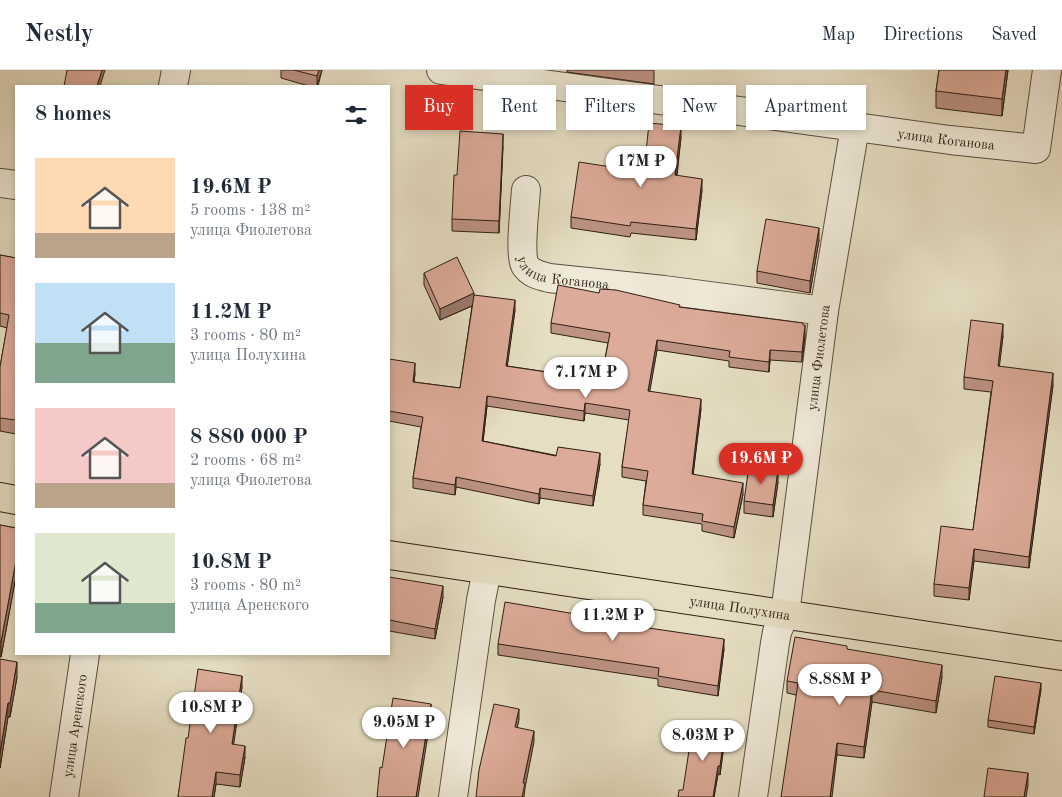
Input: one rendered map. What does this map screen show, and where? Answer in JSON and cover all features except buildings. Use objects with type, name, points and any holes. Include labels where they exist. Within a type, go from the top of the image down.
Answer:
[{"type":"main road","points":[[0,497],[15,500]]},
{"type":"main road","name":"улица Полухина","points":[[390,555],[1062,656]]},
{"type":"street","points":[[173,85],[176,70]]},
{"type":"street","name":"улица Коганова","points":[[441,70],[746,112]]},
{"type":"street","name":"улица Коганова","points":[[866,128],[1036,149],[1047,70]]},
{"type":"street","name":"улица Фиолетова","points":[[753,797],[775,643],[784,614],[824,311],[854,130]]},
{"type":"street","points":[[0,183],[15,185]]},
{"type":"street","name":"улица Коганова","points":[[526,190],[522,248],[523,264],[533,274],[549,278],[824,311]]},
{"type":"street","points":[[453,797],[488,570]]},
{"type":"street","name":"улица Аренского","points":[[64,797],[85,655]]}]
